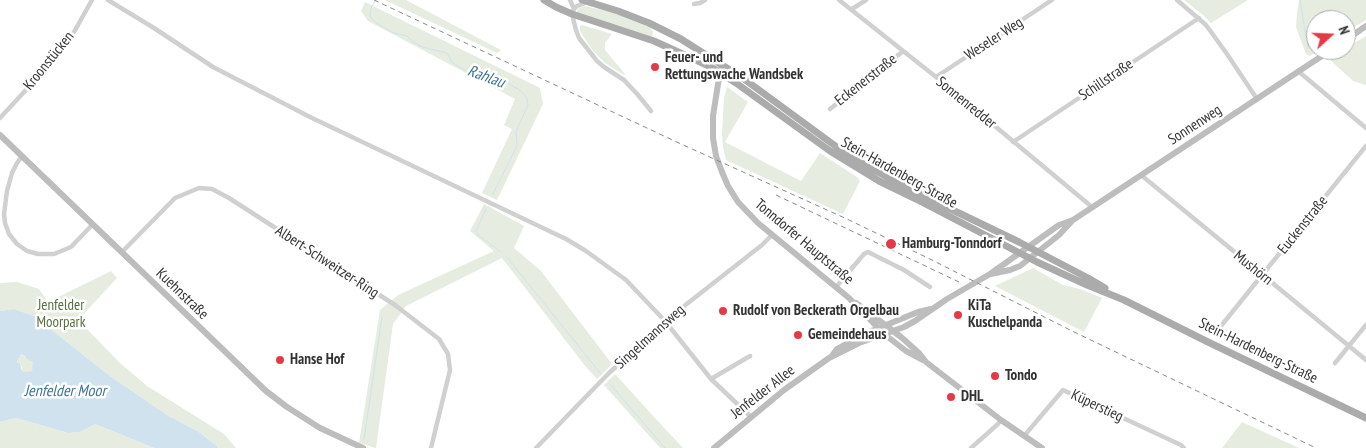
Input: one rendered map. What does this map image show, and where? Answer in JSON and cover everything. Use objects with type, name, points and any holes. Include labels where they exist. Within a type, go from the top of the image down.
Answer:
[{"type":"main road","points":[[544,0],[555,7],[573,12]]},
{"type":"main road","name":"Stein-Hardenberg-Straße","points":[[586,1],[618,11],[681,39],[849,156],[907,188],[1038,252],[1088,278],[1112,294],[1366,418]]},
{"type":"main road","name":"Stein-Hardenberg-Straße","points":[[573,12],[654,41],[722,69],[736,83],[830,151],[866,174],[1030,259],[1086,285],[1112,294]]},
{"type":"main road","name":"Sonnenweg","points":[[990,274],[1020,266],[1059,235],[1073,220],[1315,60]]},
{"type":"main road","name":"Tonndorfer Hauptstraße","points":[[722,69],[712,123],[714,144],[718,162],[728,186],[738,202],[751,217],[772,235],[836,288],[886,325],[919,353],[924,360]]},
{"type":"main road","name":"Kuehnstraße","points":[[0,135],[237,364],[274,397],[320,428],[363,448]]},
{"type":"main road","name":"Sonnenweg","points":[[884,334],[915,321],[932,308],[990,274],[1058,225],[1073,220]]},
{"type":"main road","name":"Tonndorfer Hauptstraße","points":[[849,298],[884,334],[906,351],[924,360],[1001,420],[1042,448]]},
{"type":"main road","name":"Sonnenweg","points":[[886,325],[932,308]]},
{"type":"main road","name":"Jenfelder Allee","points":[[829,358],[837,349],[864,334],[886,325]]},
{"type":"main road","name":"Jenfelder Allee","points":[[714,448],[784,390],[829,358],[859,343],[884,334]]},
{"type":"street","name":"Kroonstücken","points":[[0,118],[48,66],[74,32],[92,0]]},
{"type":"street","points":[[108,0],[213,67],[317,120],[566,239],[586,251],[626,280],[665,321],[711,379],[751,417]]},
{"type":"street","points":[[570,0],[579,38],[597,61],[624,80],[651,111]]},
{"type":"street","points":[[694,4],[705,0]]},
{"type":"street","name":"Sonnenredder","points":[[839,0],[902,52],[936,77],[1092,207]]},
{"type":"street","points":[[852,9],[866,0]]},
{"type":"street","name":"Weseler Weg","points":[[936,77],[1052,0]]},
{"type":"street","points":[[1177,0],[1206,25],[1257,99]]},
{"type":"street","points":[[573,12],[577,6],[586,1]]},
{"type":"street","name":"Schillstraße","points":[[1013,142],[1198,18]]},
{"type":"street","name":"Eckenerstraße","points":[[830,109],[902,52]]},
{"type":"street","points":[[1298,71],[1366,128]]},
{"type":"street","name":"Euckenstraße","points":[[1221,326],[1366,146]]},
{"type":"street","points":[[22,156],[16,163],[12,173],[4,214],[9,234],[17,244],[27,251],[38,254],[50,255],[59,253],[71,247],[94,224]]},
{"type":"street","name":"Mushörn","points":[[1141,175],[1366,360]]},
{"type":"street","name":"Albert-Schweitzer-Ring","points":[[122,252],[175,198],[199,188],[212,189],[229,198],[394,306],[439,339],[448,354],[450,370],[431,448]]},
{"type":"street","name":"Singelmannsweg","points":[[536,448],[608,374],[665,321],[762,245],[772,235]]},
{"type":"street","points":[[836,288],[864,254],[868,252],[904,270],[930,287]]},
{"type":"street","points":[[1335,363],[1366,326]]},
{"type":"street","points":[[711,379],[750,356]]},
{"type":"street","name":"Küperstieg","points":[[1024,436],[1063,390],[1184,448]]},
{"type":"street","points":[[971,448],[1001,420]]},
{"type":"green space","points":[[385,0],[406,0],[501,50],[497,53]]},
{"type":"green space","points":[[1184,0],[1248,0],[1211,23]]},
{"type":"green space","points":[[1299,0],[1366,0],[1366,20],[1356,26],[1356,10],[1306,10],[1306,54],[1296,27]]},
{"type":"green space","points":[[365,2],[540,88],[543,104],[497,200],[482,193],[512,129],[504,125],[515,99],[368,21],[361,11]]},
{"type":"green space","points":[[584,6],[613,12],[649,26],[653,32],[652,37],[577,14],[577,10]]},
{"type":"green space","points":[[580,26],[612,34],[605,43],[605,50],[624,75],[605,63],[593,51],[580,31]]},
{"type":"green space","points":[[1366,36],[1366,85],[1353,81],[1330,60],[1356,60],[1356,42]]},
{"type":"green space","points":[[727,87],[748,102],[725,142],[801,181],[820,153],[857,177],[860,181],[843,214],[726,160],[722,135],[724,98]]},
{"type":"green space","points":[[484,204],[524,226],[514,248],[541,271],[612,364],[597,379],[502,258],[406,306],[393,324],[376,448],[359,443],[380,310],[398,295],[494,251],[470,231]]},
{"type":"green space","points":[[1033,268],[1063,285],[1080,289],[1102,298],[1084,332],[995,286]]},
{"type":"green space","name":"Jenfelder Moorpark","points":[[111,271],[117,278],[78,320],[120,363],[147,386],[224,434],[236,448],[217,448],[199,432],[167,415],[110,376],[34,316],[14,309],[0,311],[0,283],[17,282],[39,289],[48,302]]},
{"type":"green space","points":[[21,354],[34,362],[32,371],[26,373],[22,371],[22,367],[17,362]]},
{"type":"green space","points":[[615,374],[683,448],[660,448],[604,385]]},
{"type":"green space","points":[[16,418],[68,433],[80,432],[95,424],[154,448],[0,448],[0,422]]},
{"type":"green space","points":[[1242,422],[1299,448],[1222,448]]},
{"type":"water","name":"Jenfelder Moor","points":[[14,309],[34,316],[110,376],[167,415],[199,432],[217,448],[154,448],[95,424],[80,432],[68,433],[16,418],[0,422],[0,311]],"holes":[[[21,354],[33,362],[32,371],[22,371],[20,364],[17,362]]]},
{"type":"waterway","name":"Rahlau","points":[[376,0],[371,8],[370,16],[378,24],[394,33],[407,36],[422,47],[447,53],[452,62],[464,70],[490,77],[494,82],[505,82],[520,90],[527,98],[528,105],[516,131],[517,146],[493,194]]},
{"type":"waterway","points":[[1300,0],[1306,36]]},
{"type":"waterway","name":"Rahlau","points":[[486,209],[476,231],[478,235],[501,252]]},
{"type":"waterway","name":"Rahlau","points":[[506,256],[601,374]]},
{"type":"waterway","points":[[364,439],[382,317]]},
{"type":"waterway","name":"Rahlau","points":[[610,384],[665,448]]},
{"type":"railway","points":[[374,0],[681,144],[847,219],[1072,331],[1316,448]]},
{"type":"railway","points":[[776,195],[959,282]]},
{"type":"place","name":"Feuer- und Rettungswache Wandsbek","points":[[655,67]]},
{"type":"place","name":"Hamburg-Tonndorf","points":[[891,244]]},
{"type":"place","name":"Rudolf von Beckerath Orgelbau","points":[[723,311]]},
{"type":"place","name":"KiTa Kuschelpanda","points":[[958,315]]},
{"type":"place","name":"Gemeindehaus","points":[[798,335]]},
{"type":"place","name":"Hanse Hof","points":[[280,360]]},
{"type":"place","name":"Tondo","points":[[995,376]]},
{"type":"place","name":"DHL","points":[[951,397]]}]
